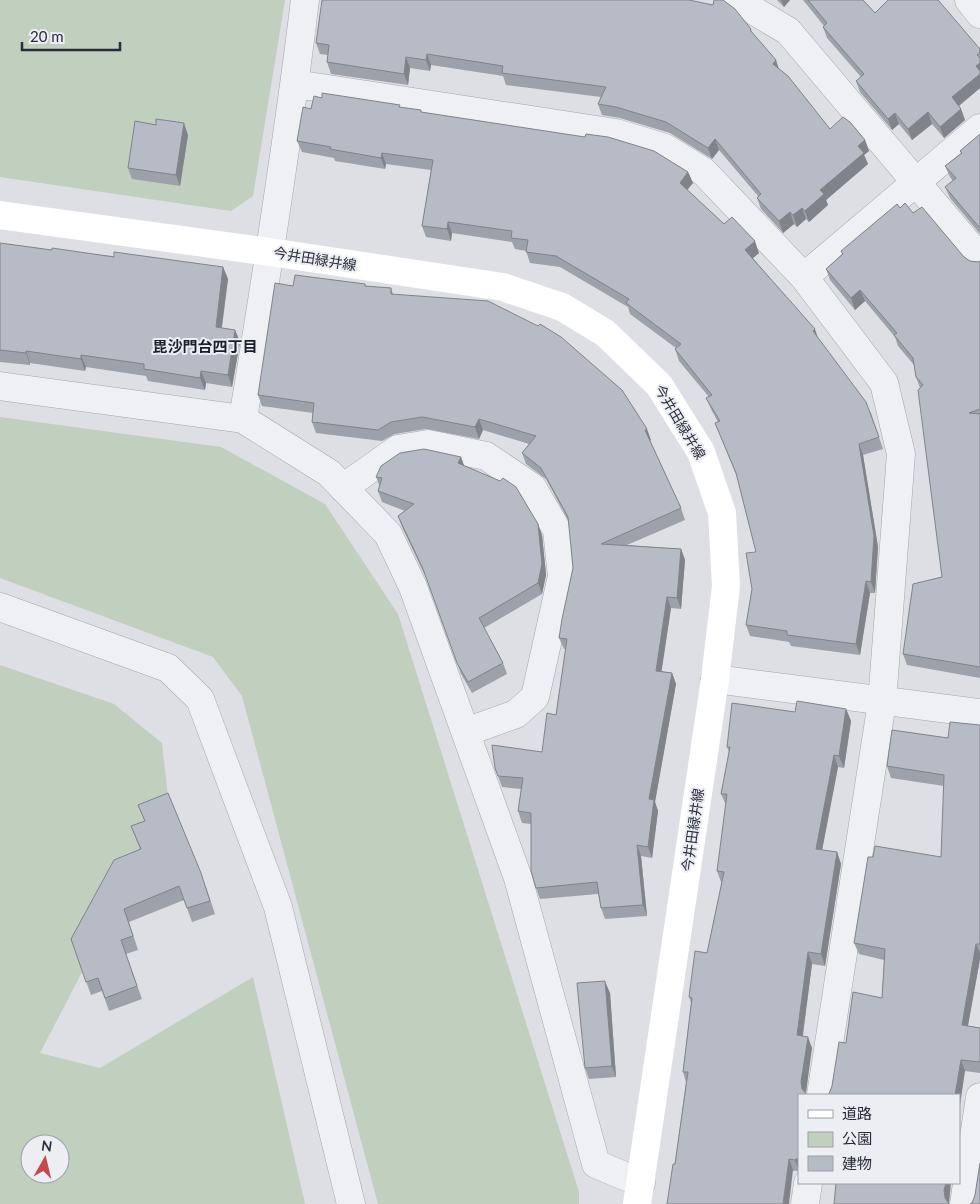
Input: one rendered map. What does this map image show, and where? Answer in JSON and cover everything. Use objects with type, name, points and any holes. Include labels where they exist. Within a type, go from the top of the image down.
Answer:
[{"type":"main road","name":"今井田緑井線","points":[[0,215],[270,252],[503,287],[562,307],[605,333],[659,385],[702,452],[722,513],[726,586],[715,679],[639,1194]]},
{"type":"street","points":[[243,419],[295,84],[305,0]]},
{"type":"street","points":[[736,0],[788,31],[980,258]]},
{"type":"street","points":[[969,0],[980,14]]},
{"type":"street","points":[[295,84],[616,133],[665,148],[704,172],[804,277],[884,383],[901,454],[882,702],[821,1094]]},
{"type":"street","points":[[804,277],[980,128]]},
{"type":"street","points":[[0,386],[243,419],[329,473],[388,534],[413,587],[518,878],[596,1164],[639,1194]]},
{"type":"street","points":[[343,488],[398,449],[428,444],[486,456],[532,487],[557,530],[562,576],[535,697],[516,714],[466,732]]},
{"type":"street","points":[[0,607],[168,668],[200,699],[278,907],[351,1204]]},
{"type":"street","points":[[715,679],[882,702],[980,713]]},
{"type":"street","points":[[964,1204],[980,1097]]},
{"type":"street","points":[[804,1204],[808,1184]]},
{"type":"green space","points":[[0,0],[285,0],[253,196],[231,211],[0,177]]},
{"type":"green space","points":[[0,417],[221,447],[325,504],[398,614],[579,1192],[579,1204],[378,1204],[242,696],[213,657],[0,578]]},
{"type":"green space","points":[[0,665],[114,704],[162,743],[169,805],[40,1053],[100,1068],[253,977],[305,1204],[0,1204]]},
{"type":"building","points":[[322,0],[689,0],[713,5],[714,0],[723,0],[735,9],[776,60],[773,64],[788,76],[830,129],[843,117],[850,122],[865,140],[858,146],[864,153],[820,190],[824,194],[805,211],[802,208],[793,215],[790,212],[779,221],[757,198],[761,194],[715,139],[708,148],[666,122],[616,107],[598,104],[606,87],[502,73],[503,66],[427,54],[426,60],[406,57],[404,74],[327,62],[329,45],[316,43]]},
{"type":"building","points":[[808,0],[863,0],[875,13],[888,0],[938,0],[980,49],[977,55],[980,58],[980,63],[976,66],[980,74],[952,97],[961,109],[940,127],[928,112],[908,129],[895,113],[888,119],[856,81],[864,74],[823,27],[827,23]]},
{"type":"building","points":[[322,93],[400,105],[399,107],[421,110],[421,112],[585,137],[586,134],[608,137],[654,151],[688,172],[680,183],[724,224],[732,217],[755,241],[745,250],[815,329],[813,331],[866,402],[879,437],[859,444],[874,536],[871,582],[866,581],[856,644],[787,635],[787,631],[746,625],[752,589],[746,553],[756,552],[736,473],[715,423],[720,421],[706,398],[712,395],[675,349],[681,344],[626,303],[629,299],[556,256],[526,252],[528,240],[511,238],[512,231],[448,222],[447,229],[422,226],[433,160],[382,153],[381,158],[297,141],[303,107],[311,109],[314,96],[322,98]]},
{"type":"building","points":[[156,119],[184,123],[176,175],[128,168],[135,121],[156,125]]},
{"type":"building","points":[[980,134],[980,228],[945,187],[956,178],[945,166],[962,153],[960,151]]},
{"type":"building","points":[[905,203],[913,213],[922,207],[964,257],[970,261],[980,261],[980,409],[969,413],[980,414],[980,667],[903,654],[913,584],[942,577],[918,390],[923,385],[916,377],[913,358],[894,335],[897,333],[860,290],[851,298],[826,269],[843,254],[841,251],[897,204],[900,208]]},
{"type":"building","points":[[0,243],[114,257],[114,252],[223,267],[216,327],[235,330],[228,375],[201,371],[200,378],[144,369],[144,364],[81,355],[81,359],[26,351],[26,353],[0,350]]},
{"type":"building","points":[[295,275],[365,284],[365,286],[391,288],[391,294],[488,301],[538,326],[540,324],[561,337],[622,390],[647,429],[645,430],[681,508],[601,544],[681,549],[677,598],[667,597],[656,671],[672,673],[649,799],[654,800],[648,847],[637,845],[643,905],[601,908],[597,882],[536,888],[531,871],[531,813],[518,811],[523,778],[498,776],[495,768],[492,745],[542,752],[547,713],[556,715],[567,639],[559,638],[573,568],[568,517],[541,468],[522,453],[536,436],[479,419],[475,427],[422,417],[391,422],[378,430],[312,422],[314,403],[258,395],[275,283],[293,286]]},
{"type":"building","points":[[424,449],[461,457],[458,463],[500,481],[503,478],[516,487],[538,524],[542,564],[538,583],[479,618],[503,663],[468,682],[457,663],[423,569],[398,516],[414,504],[378,491],[382,478],[376,477],[381,466],[400,453]]},
{"type":"building","points":[[797,701],[846,709],[839,756],[834,755],[816,849],[837,852],[821,954],[808,952],[797,1035],[808,1037],[801,1082],[802,1089],[806,1094],[798,1094],[798,1158],[795,1160],[789,1159],[783,1204],[667,1204],[673,1164],[675,1164],[688,1072],[683,1072],[692,998],[689,997],[695,951],[707,953],[724,872],[717,871],[727,794],[721,794],[730,747],[727,747],[732,703],[795,712]]},
{"type":"building","points":[[950,722],[980,725],[980,944],[976,944],[962,1025],[980,1028],[980,1062],[961,1060],[955,1094],[829,1094],[839,1042],[846,1043],[853,992],[882,998],[885,949],[854,943],[868,857],[873,857],[875,846],[941,857],[944,775],[887,766],[892,730],[948,738]]},
{"type":"building","points":[[168,793],[201,873],[210,901],[187,908],[179,886],[124,909],[133,936],[121,940],[137,986],[105,998],[98,978],[86,982],[71,939],[114,860],[141,849],[131,826],[145,821],[138,805]]},
{"type":"building","points":[[605,981],[612,1066],[585,1068],[577,983]]},
{"type":"building","points":[[980,1163],[980,1204],[970,1204],[975,1195]]},
{"type":"building","points":[[836,1184],[946,1184],[945,1198],[949,1204],[834,1204]]},
{"type":"district","name":"毘沙門台四丁目","points":[[205,347]]}]
